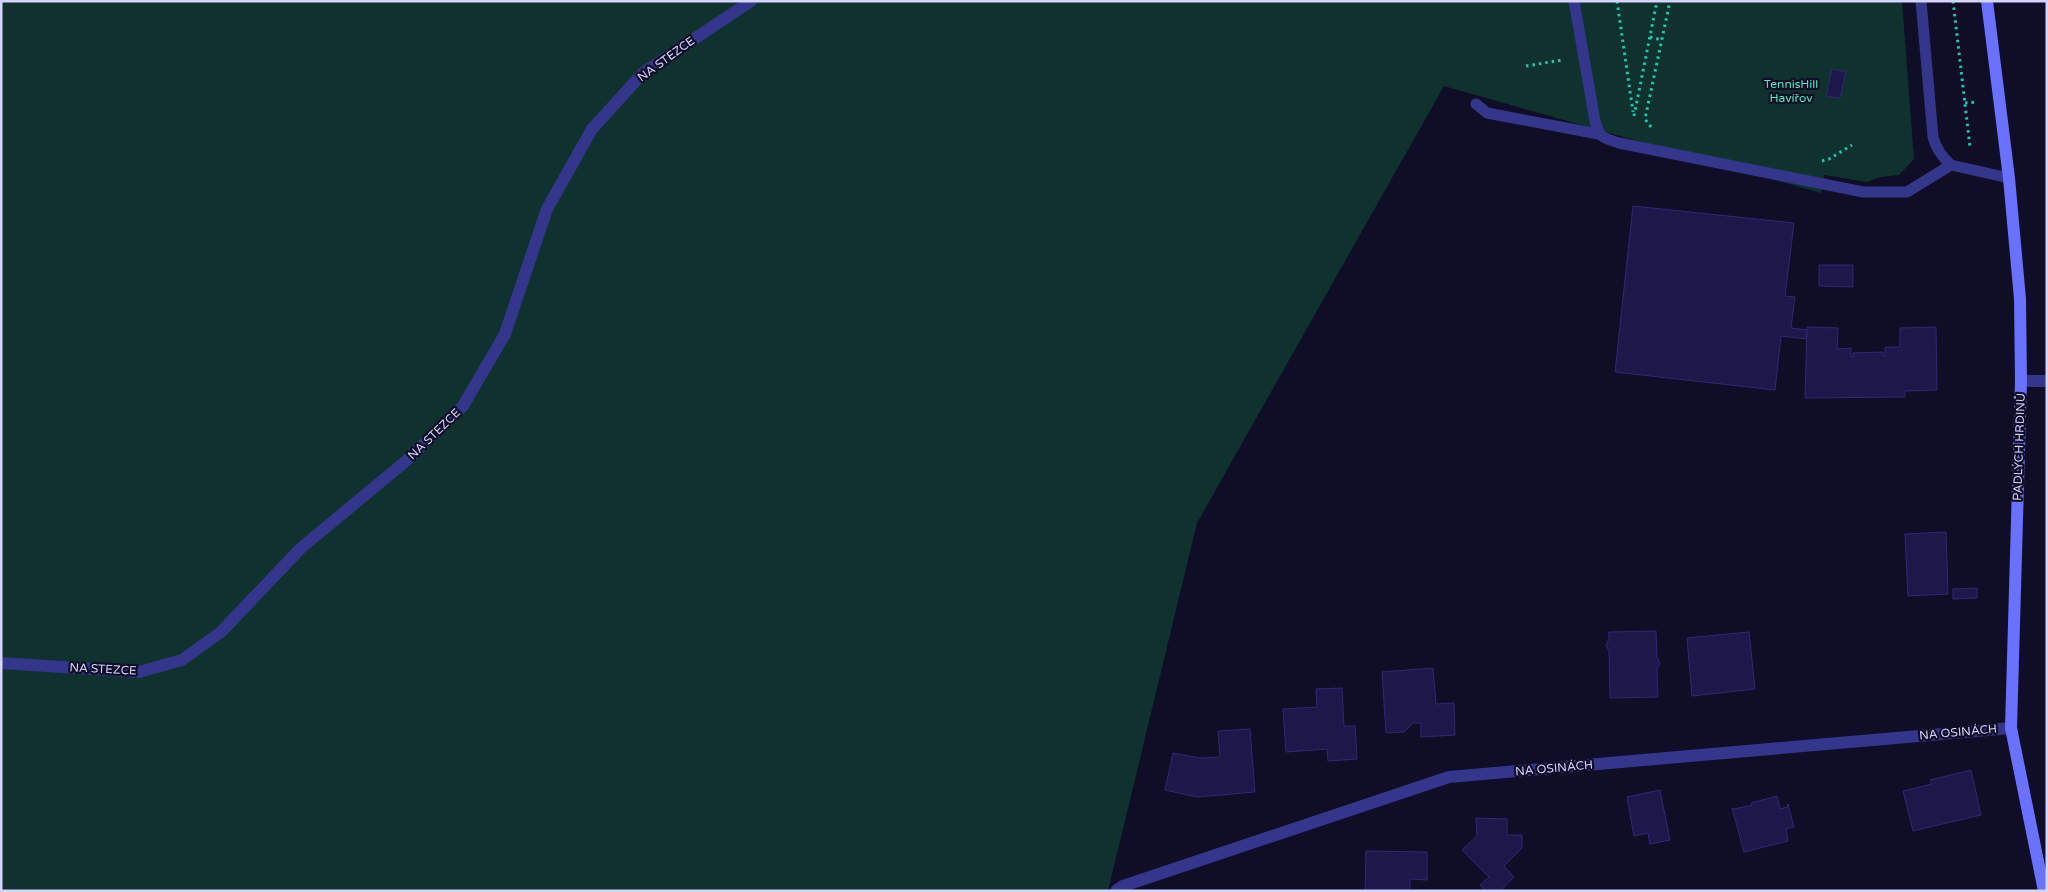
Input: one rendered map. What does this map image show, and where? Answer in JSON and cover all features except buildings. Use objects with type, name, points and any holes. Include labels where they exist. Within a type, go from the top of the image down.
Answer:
[{"type":"street","name":"NA STEZCE","points":[[1,663],[139,672],[182,660],[221,632],[301,548],[406,461],[463,406],[505,334],[547,209],[592,129],[642,73],[751,1]]},
{"type":"street","name":"PADLÝCH HRDINŮ","points":[[1987,1],[2009,178],[2020,299],[2021,381],[2011,728],[2044,891]]},
{"type":"street","points":[[2021,381],[2047,381]]},
{"type":"street","name":"NA OSINÁCH","points":[[1116,891],[1122,886],[1449,777],[2011,728]]},
{"type":"lane","points":[[1574,1],[1598,134]]},
{"type":"lane","points":[[1921,1],[1933,137],[1939,152],[1951,165],[2009,178]]},
{"type":"lane","points":[[1476,104],[1487,113],[1598,134],[1619,143],[1863,192],[1907,192],[1951,165]]},
{"type":"path","points":[[1617,1],[1634,116],[1657,1]]},
{"type":"path","points":[[1652,130],[1645,119],[1670,1]]},
{"type":"path","points":[[1953,1],[1972,170]]},
{"type":"path","points":[[1650,37],[1662,40]]},
{"type":"path","points":[[1526,66],[1584,56]]},
{"type":"path","points":[[1820,161],[1829,159],[1852,145]]},
{"type":"green space","name":"TennisHill Havířov","points":[[1,1],[1902,1],[1914,159],[1899,175],[1880,177],[1867,182],[1824,175],[1821,193],[1444,86],[1197,523],[1108,891],[1,891]]}]
